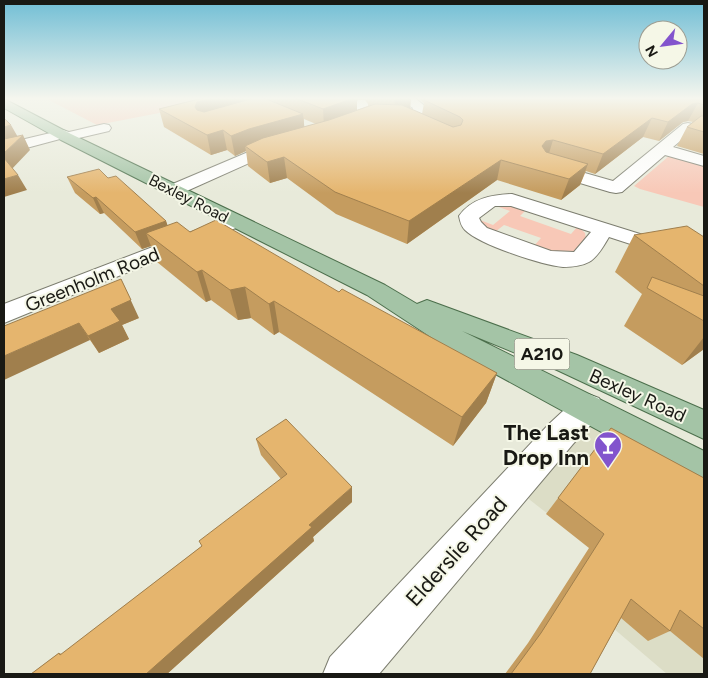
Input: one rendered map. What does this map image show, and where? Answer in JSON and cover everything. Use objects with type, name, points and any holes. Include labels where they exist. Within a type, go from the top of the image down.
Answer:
[{"type":"main road","name":"Bexley Road","points":[[55,130],[376,290],[456,340],[704,469]]},
{"type":"main road","name":"Bexley Road","points":[[376,290],[478,327],[587,372],[704,425]]},
{"type":"street","points":[[4,148],[95,130]]},
{"type":"street","points":[[546,168],[616,188],[662,149],[690,130]]},
{"type":"street","points":[[174,190],[259,154],[296,143]]},
{"type":"street","points":[[662,149],[704,161]]},
{"type":"street","points":[[604,229],[581,257],[568,260],[553,259],[480,232],[471,225],[469,216],[490,201],[512,200],[604,229],[704,261]]},
{"type":"street","name":"Greenholm Road","points":[[4,314],[236,221]]},
{"type":"street","name":"Elderslie Road","points":[[347,674],[561,434],[588,407]]},
{"type":"shaded area","points":[[669,156],[704,165],[704,207],[634,186]]},
{"type":"shaded area","points":[[504,204],[527,209],[520,216],[571,234],[578,226],[585,233],[586,239],[575,252],[566,254],[533,247],[541,238],[504,225],[495,232],[485,229],[480,220],[493,225],[510,211],[496,206]]},
{"type":"shaded area","points":[[589,423],[704,485],[704,674],[667,674],[606,622],[590,547],[525,496]]},
{"type":"building","points":[[197,130],[247,130],[231,136],[223,130],[207,135]]},
{"type":"building","points":[[294,130],[636,130],[603,154],[553,140],[546,141],[542,146],[546,152],[588,164],[569,179],[501,160],[409,221],[335,192],[284,157],[267,162],[245,146],[263,138]]},
{"type":"building","points":[[23,135],[4,153],[4,139]]},
{"type":"building","points":[[4,158],[18,175],[4,179]]},
{"type":"building","points":[[99,169],[108,178],[116,176],[166,221],[135,232],[96,197],[93,198],[67,177]]},
{"type":"building","points":[[216,220],[339,292],[342,289],[497,373],[462,417],[274,301],[269,304],[245,287],[230,290],[202,270],[197,272],[146,233],[177,222],[190,232]]},
{"type":"building","points":[[687,226],[704,237],[704,286],[634,235]]},
{"type":"building","points":[[652,277],[704,296],[704,321],[647,288]]},
{"type":"building","points":[[121,279],[131,300],[111,309],[120,321],[88,336],[79,323],[4,356],[4,326]]},
{"type":"building","points":[[286,419],[352,487],[309,525],[312,527],[146,674],[31,674],[59,653],[60,655],[202,546],[199,541],[287,474],[256,439]]},
{"type":"building","points":[[611,428],[704,478],[704,629],[680,610],[670,631],[631,599],[590,674],[511,674],[541,633],[604,534],[558,498]]},
{"type":"place","name":"The Last Drop Inn","points":[[608,469]]}]
